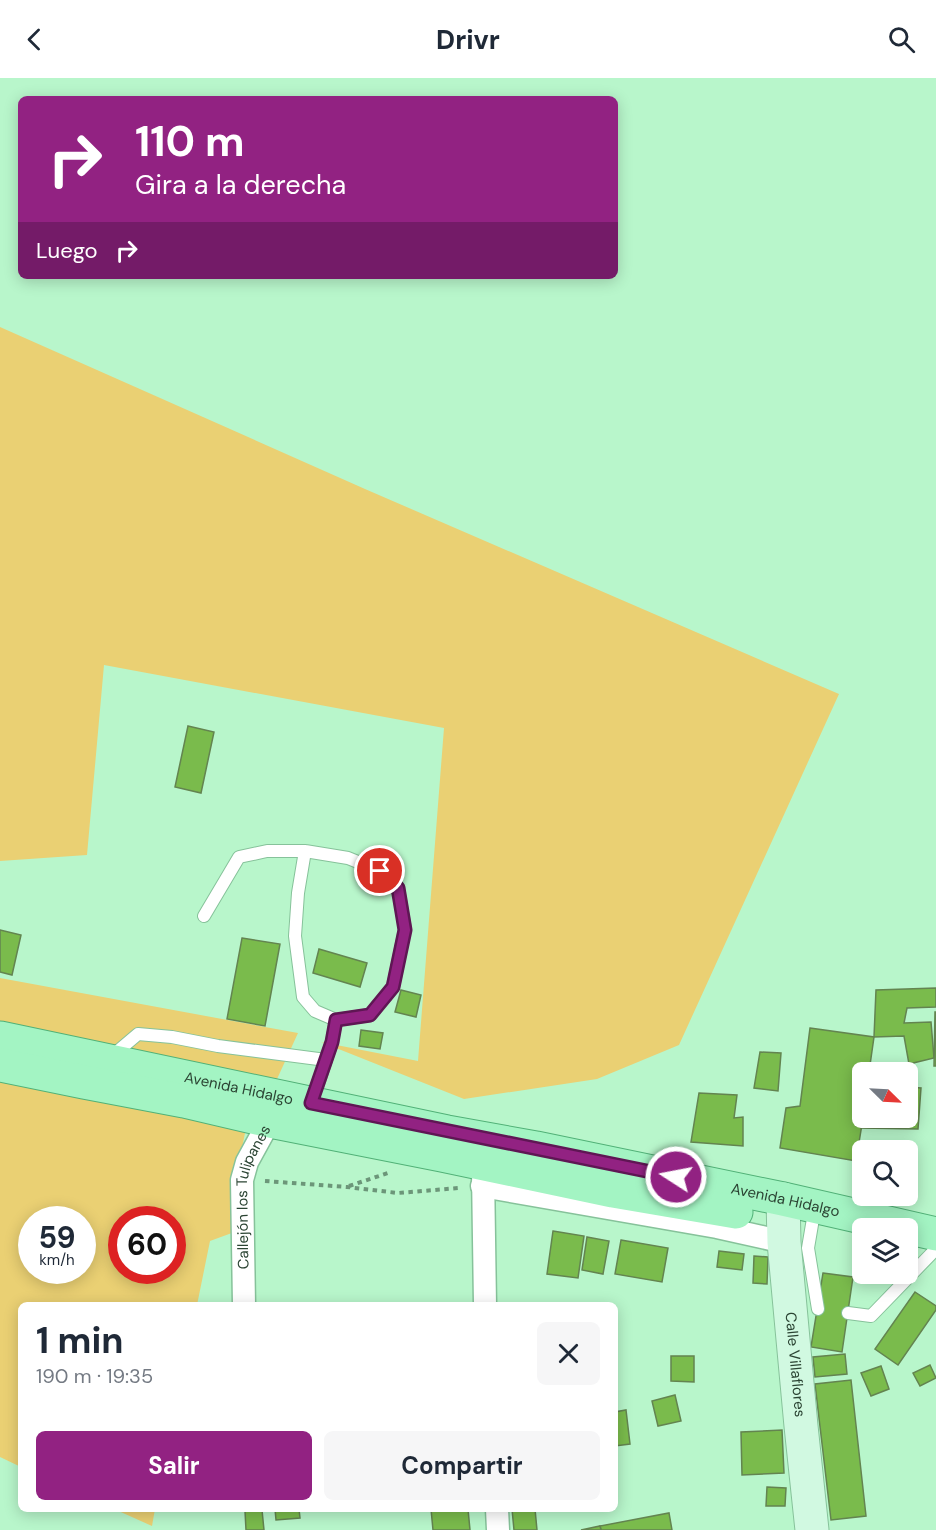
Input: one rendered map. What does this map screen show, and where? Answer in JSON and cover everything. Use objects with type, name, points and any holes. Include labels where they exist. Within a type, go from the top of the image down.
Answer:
[{"type":"main road","name":"Avenida Hidalgo","points":[[0,1038],[106,1060],[297,1113],[483,1175],[613,1191],[795,1219],[930,1244]]},
{"type":"main road","name":"Avenida Hidalgo","points":[[0,1065],[184,1101],[447,1132],[536,1148],[852,1234]]},
{"type":"street","name":"Callejón los Tulipanes","points":[[244,1302],[242,1180],[247,1162],[297,1113]]},
{"type":"street","points":[[483,1175],[485,1302]]},
{"type":"street","name":"Calle Villaflores","points":[[795,1219],[801,1426],[813,1530]]},
{"type":"street","points":[[496,1512],[498,1530]]},
{"type":"lane","points":[[204,916],[239,857],[267,851],[304,851],[348,858],[380,871],[398,888],[405,930],[393,987],[370,1015],[336,1020],[315,1011],[303,997],[295,936],[304,851]]},
{"type":"lane","points":[[297,1113],[326,1060],[336,1020]]},
{"type":"lane","points":[[106,1060],[138,1034],[326,1060]]},
{"type":"lane","points":[[795,1219],[808,1248],[818,1309]]},
{"type":"lane","points":[[848,1313],[871,1316],[930,1244]]},
{"type":"path","points":[[242,1180],[398,1193],[483,1175]]},
{"type":"shaded area","points":[[0,327],[365,489],[839,694],[679,1045],[597,1079],[464,1099],[321,1042],[418,1061],[444,728],[104,665],[87,855],[0,861]]},
{"type":"shaded area","points":[[0,978],[298,1033],[267,1101],[245,1133],[238,1169],[240,1230],[210,1241],[198,1302],[18,1302],[18,1466],[0,1457]]},
{"type":"shaded area","points":[[121,1512],[154,1512],[152,1526]]},
{"type":"building","points":[[188,726],[214,732],[201,793],[175,787]]},
{"type":"building","points":[[0,930],[21,935],[12,975],[0,972]]},
{"type":"building","points":[[242,938],[280,944],[265,1026],[227,1019]]},
{"type":"building","points":[[319,949],[367,963],[360,987],[313,973]]},
{"type":"building","points":[[936,988],[936,1007],[907,1008],[904,1023],[931,1022],[934,1058],[909,1062],[904,1036],[874,1037],[876,990]]},
{"type":"building","points":[[401,990],[421,995],[416,1017],[395,1012]]},
{"type":"building","points":[[935,1012],[936,1066],[934,1066]]},
{"type":"building","points":[[810,1028],[874,1037],[870,1062],[852,1062],[852,1128],[861,1128],[859,1140],[852,1140],[852,1160],[780,1148],[786,1108],[800,1106]]},
{"type":"building","points":[[361,1030],[383,1033],[380,1049],[359,1046]]},
{"type":"building","points":[[760,1052],[781,1053],[778,1091],[754,1088]]},
{"type":"building","points":[[918,1088],[921,1088],[918,1129],[861,1128],[918,1128]]},
{"type":"building","points":[[699,1093],[737,1095],[734,1118],[743,1117],[743,1146],[691,1142]]},
{"type":"building","points":[[553,1231],[584,1236],[578,1278],[547,1274]]},
{"type":"building","points":[[587,1237],[609,1241],[603,1274],[582,1270]]},
{"type":"building","points":[[621,1240],[668,1248],[662,1282],[615,1274]]},
{"type":"building","points":[[719,1251],[744,1254],[742,1270],[717,1267]]},
{"type":"building","points":[[754,1256],[768,1257],[767,1284],[753,1283]]},
{"type":"building","points":[[823,1273],[852,1277],[842,1352],[811,1347]]},
{"type":"building","points":[[915,1292],[936,1306],[936,1310],[898,1365],[875,1349]]},
{"type":"building","points":[[845,1354],[847,1374],[815,1377],[813,1357]]},
{"type":"building","points":[[671,1356],[694,1356],[694,1382],[671,1381]]},
{"type":"building","points":[[930,1365],[936,1378],[920,1386],[913,1373]]},
{"type":"building","points":[[881,1366],[889,1389],[871,1396],[861,1373]]},
{"type":"building","points":[[851,1380],[866,1516],[831,1520],[815,1384]]},
{"type":"building","points":[[675,1395],[681,1421],[658,1426],[652,1401]]},
{"type":"building","points":[[626,1410],[630,1444],[618,1446],[618,1411]]},
{"type":"building","points":[[782,1430],[784,1473],[742,1475],[741,1432]]},
{"type":"building","points":[[767,1487],[786,1488],[785,1506],[766,1506]]},
{"type":"building","points":[[245,1512],[262,1512],[264,1530],[246,1530]]},
{"type":"building","points":[[275,1512],[299,1512],[300,1518],[276,1520]]},
{"type":"building","points":[[431,1512],[468,1512],[470,1530],[433,1530]]},
{"type":"building","points":[[512,1512],[535,1512],[537,1530],[514,1530]]},
{"type":"building","points":[[669,1513],[672,1530],[601,1530],[600,1526]]},
{"type":"building","points":[[600,1526],[601,1530],[581,1530]]},
{"type":"route","points":[[380,871],[398,888],[405,930],[393,987],[370,1015],[336,1020],[332,1042],[311,1103],[676,1177]]}]
